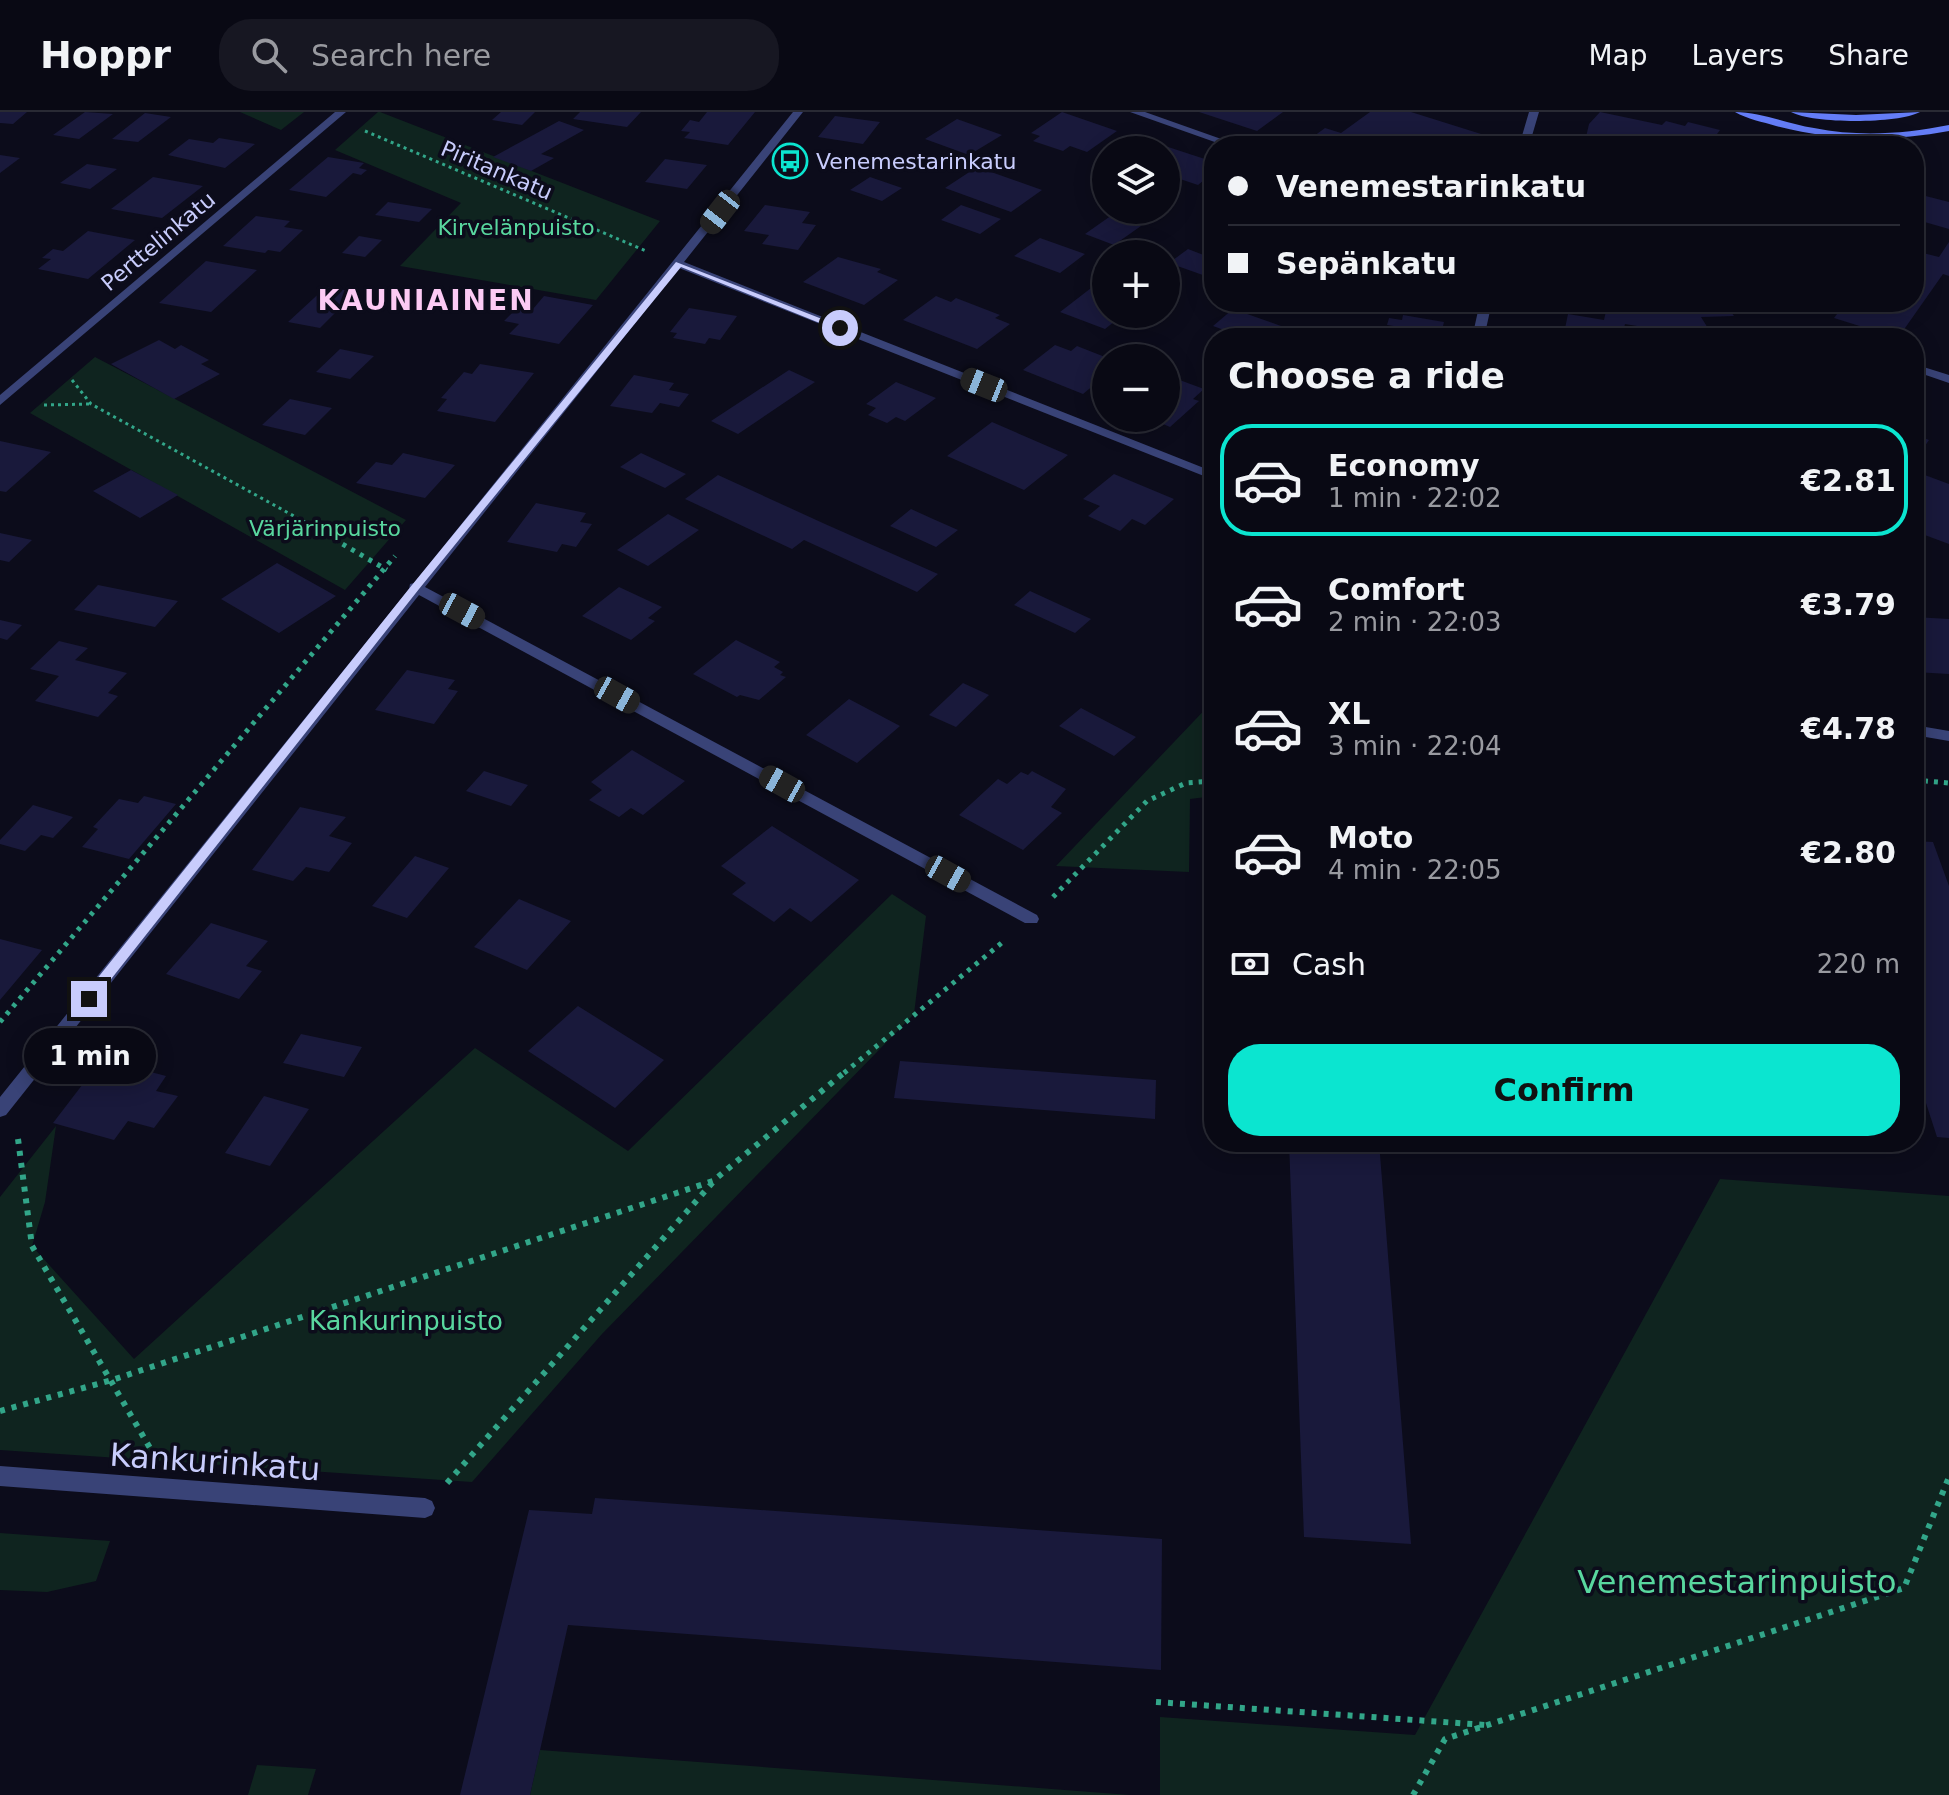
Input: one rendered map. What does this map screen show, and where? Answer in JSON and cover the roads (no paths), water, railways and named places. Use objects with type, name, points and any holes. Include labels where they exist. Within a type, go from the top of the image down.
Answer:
[{"type":"main road","points":[[1740,112],[1764,121],[1840,136]]},
{"type":"main road","points":[[1796,112],[1875,118],[1915,112]]},
{"type":"main road","points":[[1900,136],[1949,128]]},
{"type":"street","name":"Perttelinkatu","points":[[0,401],[341,112]]},
{"type":"street","points":[[0,1110],[415,587],[679,264],[798,112]]},
{"type":"street","points":[[1135,112],[1206,136]]},
{"type":"street","points":[[1527,136],[1534,112]]},
{"type":"street","points":[[679,264],[1204,472]]},
{"type":"street","points":[[1924,370],[1949,379]]},
{"type":"street","points":[[415,587],[1031,919]]},
{"type":"street","points":[[1924,732],[1949,736]]},
{"type":"street","name":"Kankurinkatu","points":[[0,1476],[425,1508]]},
{"type":"place","name":"Venemestarinkatu","points":[[790,161]]},
{"type":"district","name":"KAUNIAINEN","points":[[426,300]]},
{"type":"park label","name":"Kirvelänpuisto","points":[[516,227]]},
{"type":"park label","name":"Värjärinpuisto","points":[[325,528]]},
{"type":"park label","name":"Kankurinpuisto","points":[[406,1321]]},
{"type":"park label","name":"Venemestarinpuisto","points":[[1737,1582]]}]
